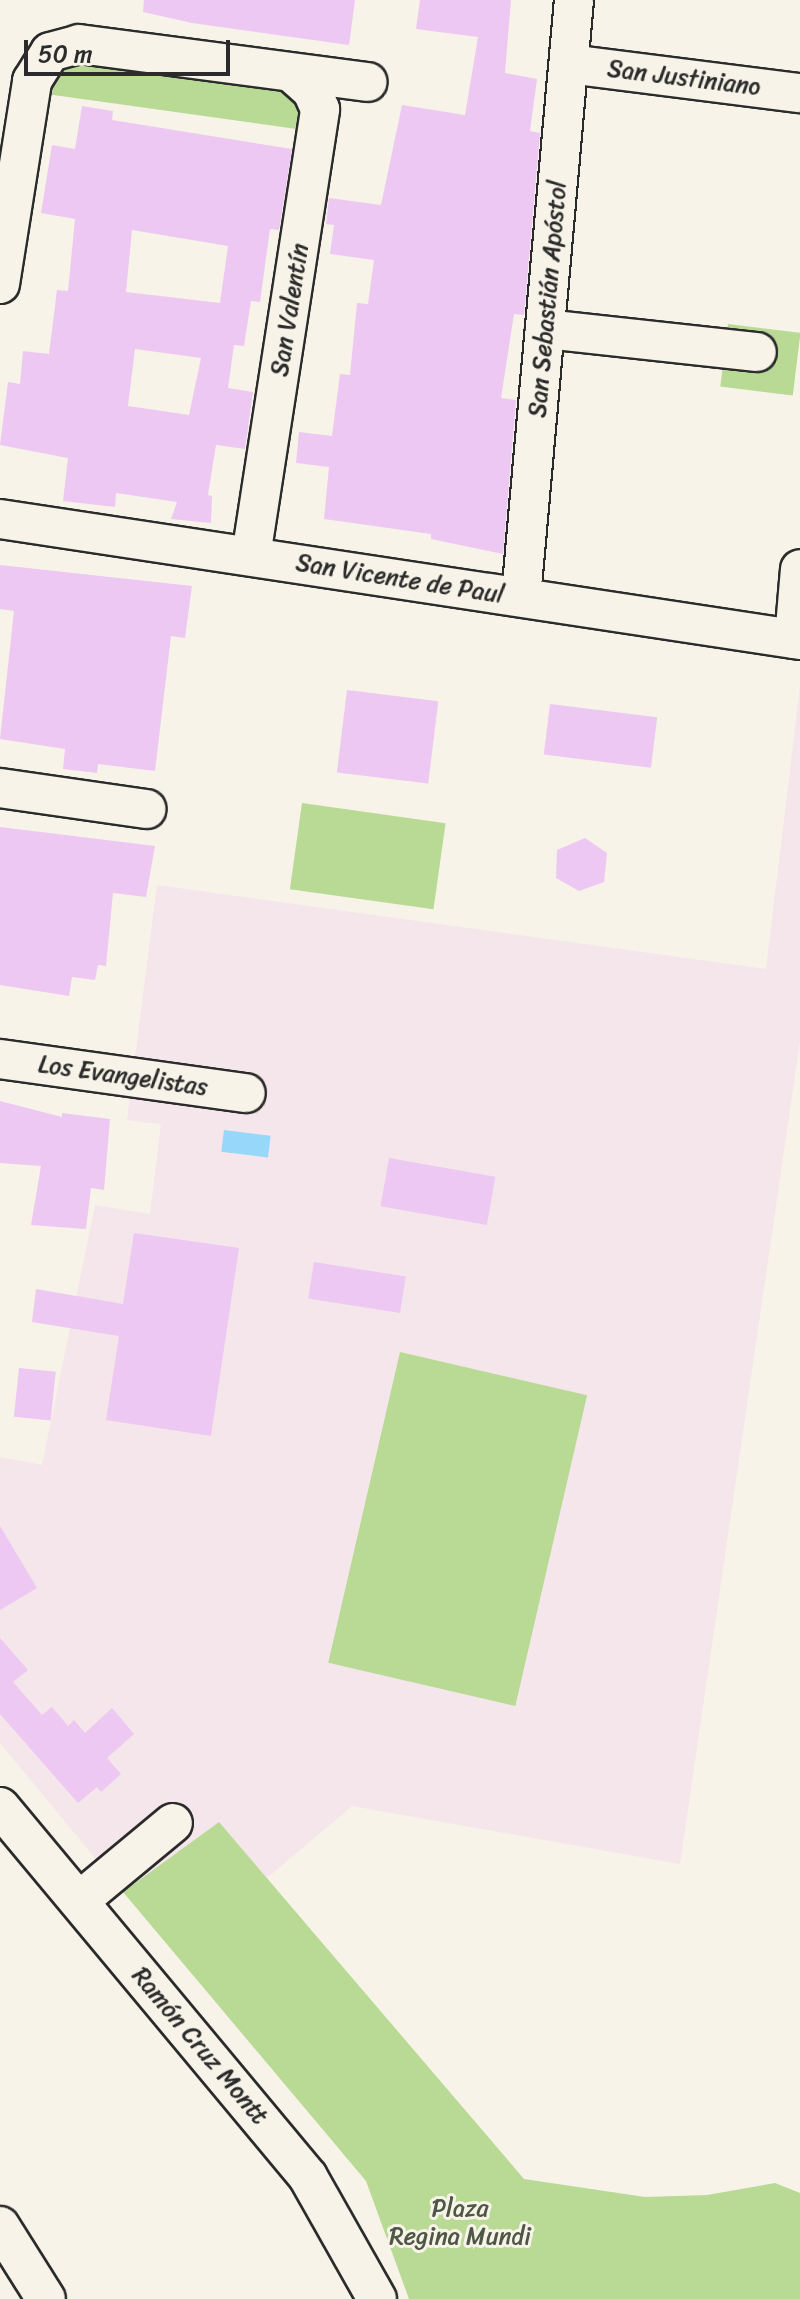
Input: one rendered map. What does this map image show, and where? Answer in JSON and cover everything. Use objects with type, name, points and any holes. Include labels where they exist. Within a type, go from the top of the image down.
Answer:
[{"type":"street","name":"San Sebastián Apóstol","points":[[521,597],[574,0]]},
{"type":"street","points":[[0,284],[32,81],[50,52],[79,44],[368,82]]},
{"type":"street","name":"San Justiniano","points":[[569,64],[800,93]]},
{"type":"street","name":"San Valentín","points":[[251,556],[320,109],[312,91],[293,74]]},
{"type":"street","points":[[545,329],[757,352]]},
{"type":"street","name":"San Vicente de Paul","points":[[0,519],[797,640]]},
{"type":"street","points":[[797,640],[800,569]]},
{"type":"street","points":[[0,788],[146,809]]},
{"type":"street","name":"Los Evangelistas","points":[[0,1059],[246,1093]]},
{"type":"street","name":"Ramón Cruz Montt","points":[[0,1807],[308,2177],[377,2299]]},
{"type":"street","points":[[79,1901],[173,1823]]},
{"type":"street","points":[[0,2226],[46,2299]]},
{"type":"shaded area","points":[[800,687],[800,1041],[680,1864],[352,1806],[267,1878],[219,1823],[123,1892],[0,1743],[0,1457],[42,1465],[95,1205],[150,1214],[161,1124],[127,1120],[157,885],[766,969]]},
{"type":"green space","points":[[57,57],[304,92],[298,129],[52,95]]},
{"type":"green space","points":[[728,324],[800,333],[793,395],[720,387]]},
{"type":"green space","points":[[302,803],[446,823],[433,909],[290,889]]},
{"type":"green space","points":[[400,1352],[587,1395],[515,1706],[328,1663]]},
{"type":"green space","name":"Plaza Regina Mundi","points":[[219,1822],[524,2179],[645,2197],[707,2195],[775,2183],[800,2193],[800,2299],[409,2299],[366,2181],[123,1892]]},
{"type":"water","points":[[224,1130],[271,1136],[268,1158],[221,1152]]},
{"type":"building","points":[[144,0],[355,0],[349,45],[192,23],[143,12]]},
{"type":"building","points":[[420,0],[511,0],[505,73],[537,79],[530,131],[540,133],[524,315],[514,314],[501,398],[516,400],[503,554],[431,539],[431,534],[324,519],[329,467],[296,463],[299,432],[332,436],[340,374],[350,375],[357,303],[368,304],[374,260],[330,254],[334,225],[326,224],[329,198],[381,205],[402,105],[465,115],[478,37],[416,29]]},
{"type":"building","points":[[82,106],[113,111],[112,120],[292,149],[279,230],[270,229],[260,302],[251,301],[244,346],[234,345],[228,388],[253,392],[245,449],[216,445],[208,495],[212,496],[211,523],[171,519],[177,502],[116,493],[115,507],[63,501],[68,458],[0,445],[8,382],[20,384],[23,351],[49,354],[57,290],[68,291],[75,219],[41,213],[52,145],[75,149]],"holes":[[[132,230],[228,246],[220,303],[126,292]],[[135,349],[201,358],[189,415],[128,406]]]},
{"type":"building","points":[[0,565],[192,586],[185,638],[171,636],[155,771],[98,764],[97,773],[63,769],[65,749],[0,739],[14,611],[0,609]]},
{"type":"building","points":[[347,690],[438,701],[428,784],[337,772]]},
{"type":"building","points":[[550,704],[657,717],[651,768],[544,755]]},
{"type":"building","points":[[0,827],[155,846],[146,897],[113,893],[106,966],[98,965],[95,980],[72,977],[69,996],[0,985]]},
{"type":"building","points":[[585,838],[607,853],[604,882],[579,891],[556,878],[557,850]]},
{"type":"building","points":[[0,1101],[62,1117],[62,1113],[110,1119],[104,1190],[91,1188],[86,1229],[31,1225],[41,1166],[0,1163]]},
{"type":"building","points":[[389,1158],[495,1177],[487,1225],[380,1206]]},
{"type":"building","points":[[134,1233],[239,1248],[211,1436],[106,1420],[119,1336],[32,1322],[36,1289],[123,1304]]},
{"type":"building","points":[[314,1262],[406,1277],[400,1313],[308,1299]]},
{"type":"building","points":[[19,1368],[56,1372],[51,1421],[14,1417]]},
{"type":"building","points":[[0,1526],[37,1588],[0,1610]]},
{"type":"building","points":[[0,1638],[28,1670],[13,1682],[42,1715],[52,1707],[68,1726],[74,1720],[85,1733],[112,1708],[134,1734],[107,1758],[121,1774],[101,1792],[97,1787],[78,1803],[0,1714]]}]
